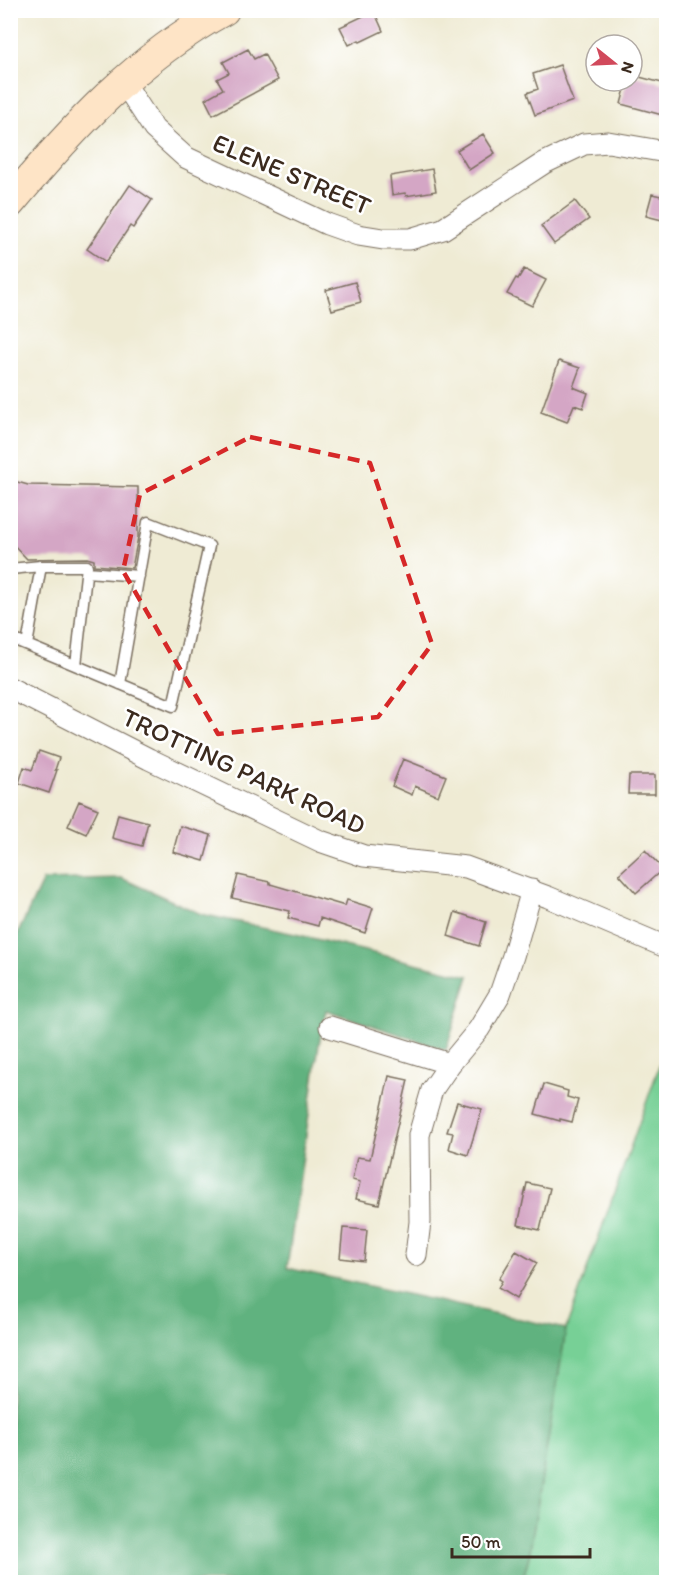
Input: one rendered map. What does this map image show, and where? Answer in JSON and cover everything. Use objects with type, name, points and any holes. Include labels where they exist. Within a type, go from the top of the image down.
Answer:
[{"type":"main road","points":[[10,203],[60,144],[123,81],[173,42],[224,10]]},
{"type":"street","name":"ELENE STREET","points":[[123,81],[154,129],[185,157],[327,224],[358,235],[383,239],[410,239],[443,229],[544,163],[584,144],[608,142],[666,152]]},
{"type":"street","name":"TROTTING PARK ROAD","points":[[10,688],[149,759],[320,841],[364,855],[466,867],[532,890],[666,947]]},
{"type":"street","points":[[416,1255],[420,1222],[419,1135],[432,1090],[479,1029],[500,994],[532,890]]},
{"type":"street","points":[[330,1027],[450,1064]]},
{"type":"lane","points":[[10,638],[76,665],[120,684],[173,706],[209,546],[148,522],[120,684]]},
{"type":"lane","points":[[27,645],[41,566]]},
{"type":"lane","points":[[10,569],[87,566],[76,665]]},
{"type":"lane","points":[[87,572],[139,576]]},
{"type":"highlighted area","points":[[250,437],[370,463],[432,644],[378,717],[218,734],[123,571],[140,494]]},
{"type":"green space","points":[[121,878],[201,914],[469,976],[446,1050],[326,1010],[319,1044],[287,1268],[566,1329],[529,1556],[522,1582],[11,1582],[10,950],[43,880]]},
{"type":"green space","points":[[666,1047],[666,1582],[522,1582],[529,1556],[566,1329]]},
{"type":"building","points":[[374,11],[383,31],[349,45],[340,27]]},
{"type":"building","points":[[248,49],[254,59],[264,54],[278,80],[213,115],[205,99],[223,89],[217,79],[229,73],[223,62]]},
{"type":"building","points":[[560,65],[573,101],[535,115],[527,93],[538,89],[533,74]]},
{"type":"building","points":[[644,78],[666,84],[666,116],[621,104],[624,93],[644,93]]},
{"type":"building","points":[[483,134],[495,153],[469,170],[457,150]]},
{"type":"building","points":[[432,169],[436,191],[406,196],[405,193],[392,195],[390,176]]},
{"type":"building","points":[[130,185],[152,200],[133,228],[130,226],[106,262],[87,249]]},
{"type":"building","points":[[652,194],[666,197],[666,221],[646,216]]},
{"type":"building","points":[[575,201],[589,219],[554,244],[541,226]]},
{"type":"building","points":[[524,269],[546,280],[532,306],[507,294]]},
{"type":"building","points":[[355,282],[361,302],[332,310],[326,290]]},
{"type":"building","points":[[559,361],[580,368],[573,387],[588,393],[583,408],[574,405],[567,422],[541,412]]},
{"type":"building","points":[[10,480],[28,485],[138,487],[138,537],[132,568],[94,565],[94,560],[87,558],[27,559],[10,541]]},
{"type":"building","points":[[39,751],[59,758],[49,793],[19,783],[24,767],[32,770]]},
{"type":"building","points":[[403,759],[446,776],[438,796],[415,786],[412,795],[392,786]]},
{"type":"building","points":[[629,775],[655,775],[655,794],[628,794]]},
{"type":"building","points":[[79,801],[98,809],[86,834],[68,826]]},
{"type":"building","points":[[118,814],[148,822],[142,846],[112,838]]},
{"type":"building","points":[[180,826],[211,835],[204,861],[173,852]]},
{"type":"building","points":[[645,850],[663,869],[636,893],[619,874]]},
{"type":"building","points":[[238,875],[270,882],[270,884],[345,906],[347,900],[373,908],[365,933],[320,918],[318,926],[288,918],[290,911],[232,898]]},
{"type":"building","points":[[455,912],[486,922],[479,946],[448,936]]},
{"type":"building","points":[[389,1076],[408,1080],[379,1204],[356,1199],[360,1182],[352,1180],[357,1157],[370,1159]]},
{"type":"building","points":[[544,1084],[568,1091],[567,1097],[578,1100],[572,1122],[535,1114]]},
{"type":"building","points":[[457,1102],[482,1109],[468,1155],[449,1149],[453,1133],[447,1132]]},
{"type":"building","points":[[527,1183],[550,1188],[540,1230],[518,1225]]},
{"type":"building","points":[[343,1228],[367,1230],[364,1261],[340,1258]]},
{"type":"building","points":[[516,1251],[537,1263],[516,1299],[498,1288],[502,1281],[499,1279]]}]
